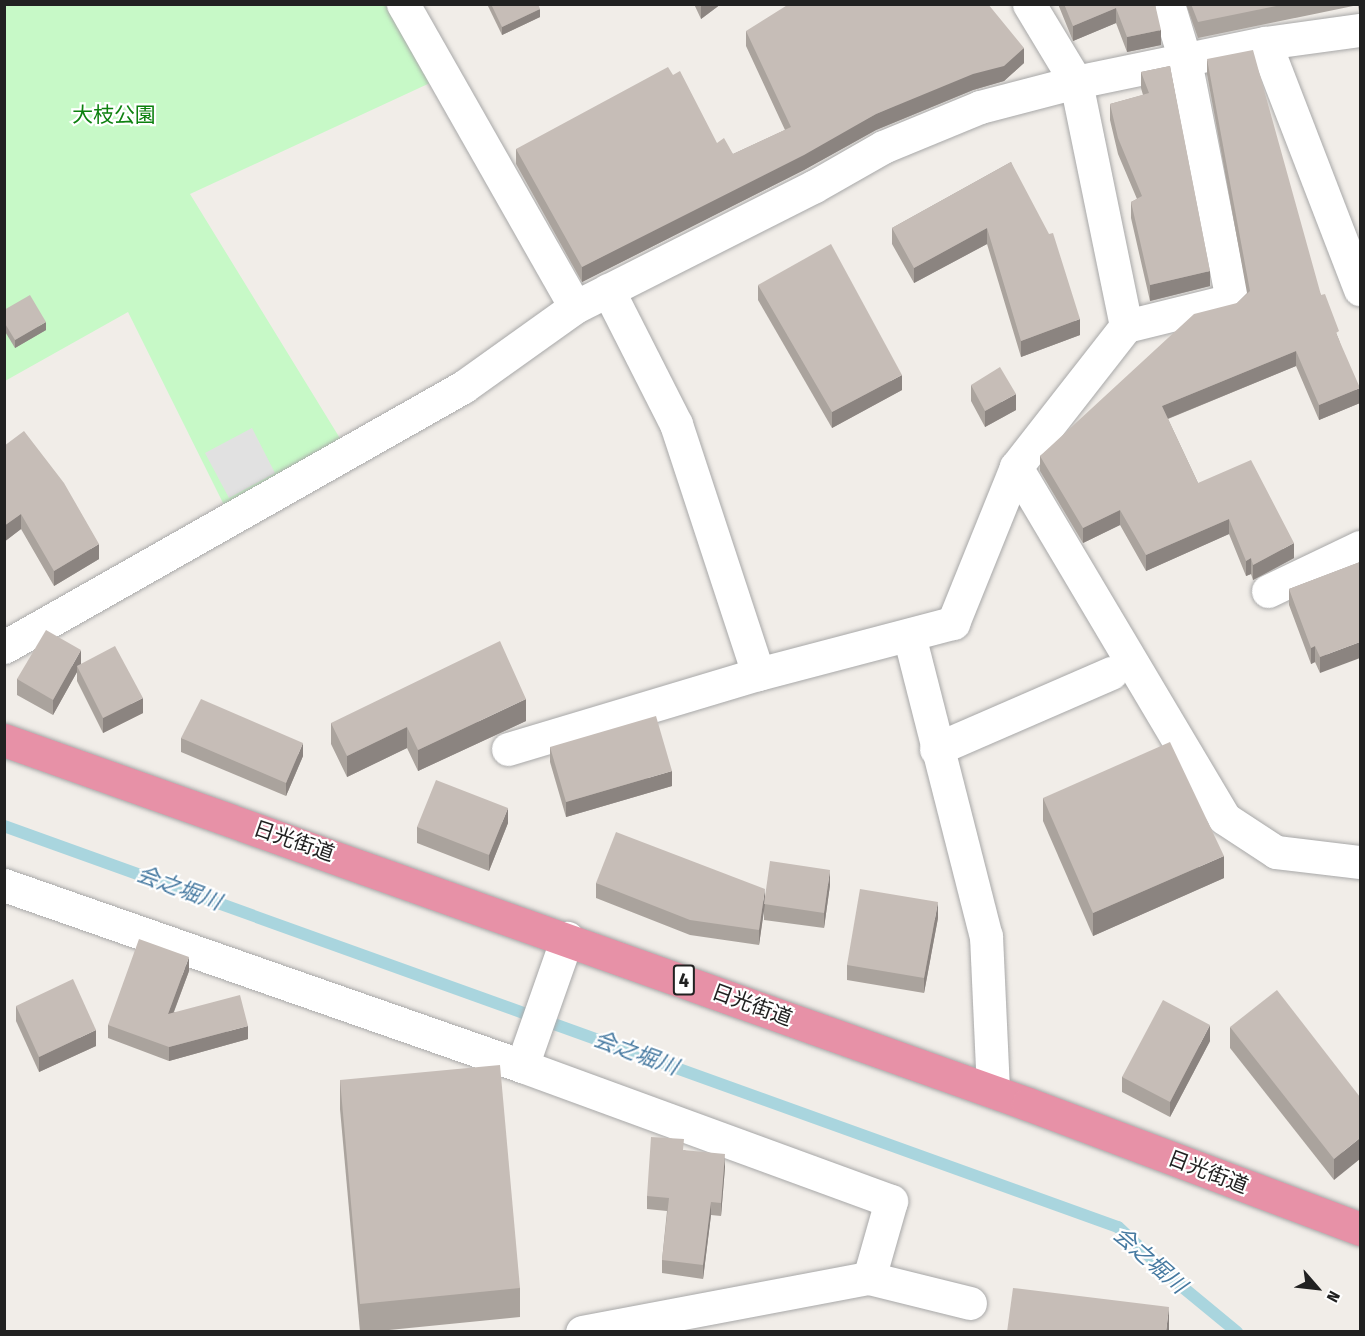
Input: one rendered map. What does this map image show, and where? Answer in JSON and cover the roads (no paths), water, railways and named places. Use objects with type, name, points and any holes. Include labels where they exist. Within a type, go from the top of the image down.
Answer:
[{"type":"highway","name":"日光街道","points":[[4,740],[993,1091],[1360,1229]]},
{"type":"street","points":[[403,4],[575,307]]},
{"type":"street","points":[[1029,4],[1076,82],[1126,326]]},
{"type":"street","points":[[508,748],[758,674],[953,623],[1017,467],[1126,326],[1232,300],[1185,60],[1168,4]]},
{"type":"street","points":[[4,647],[254,495],[463,387],[575,307],[813,187],[884,147],[980,107],[1076,82],[1264,43],[1360,30]]},
{"type":"street","points":[[1264,43],[1360,289]]},
{"type":"street","points":[[608,290],[676,424],[758,674]]},
{"type":"street","points":[[1017,467],[1224,818],[1276,852],[1360,862]]},
{"type":"street","points":[[1268,591],[1360,548]]},
{"type":"street","points":[[909,635],[936,749],[986,936],[993,1091]]},
{"type":"street","points":[[936,749],[1111,673]]},
{"type":"street","points":[[4,885],[525,1059],[891,1201],[869,1278]]},
{"type":"street","points":[[525,1059],[567,938]]},
{"type":"street","points":[[582,1332],[869,1278],[970,1303]]},
{"type":"waterway","name":"会之堀川","points":[[4,826],[1118,1227],[1180,1285],[1237,1332]]},
{"type":"park label","name":"大枝公園","points":[[114,115]]}]
